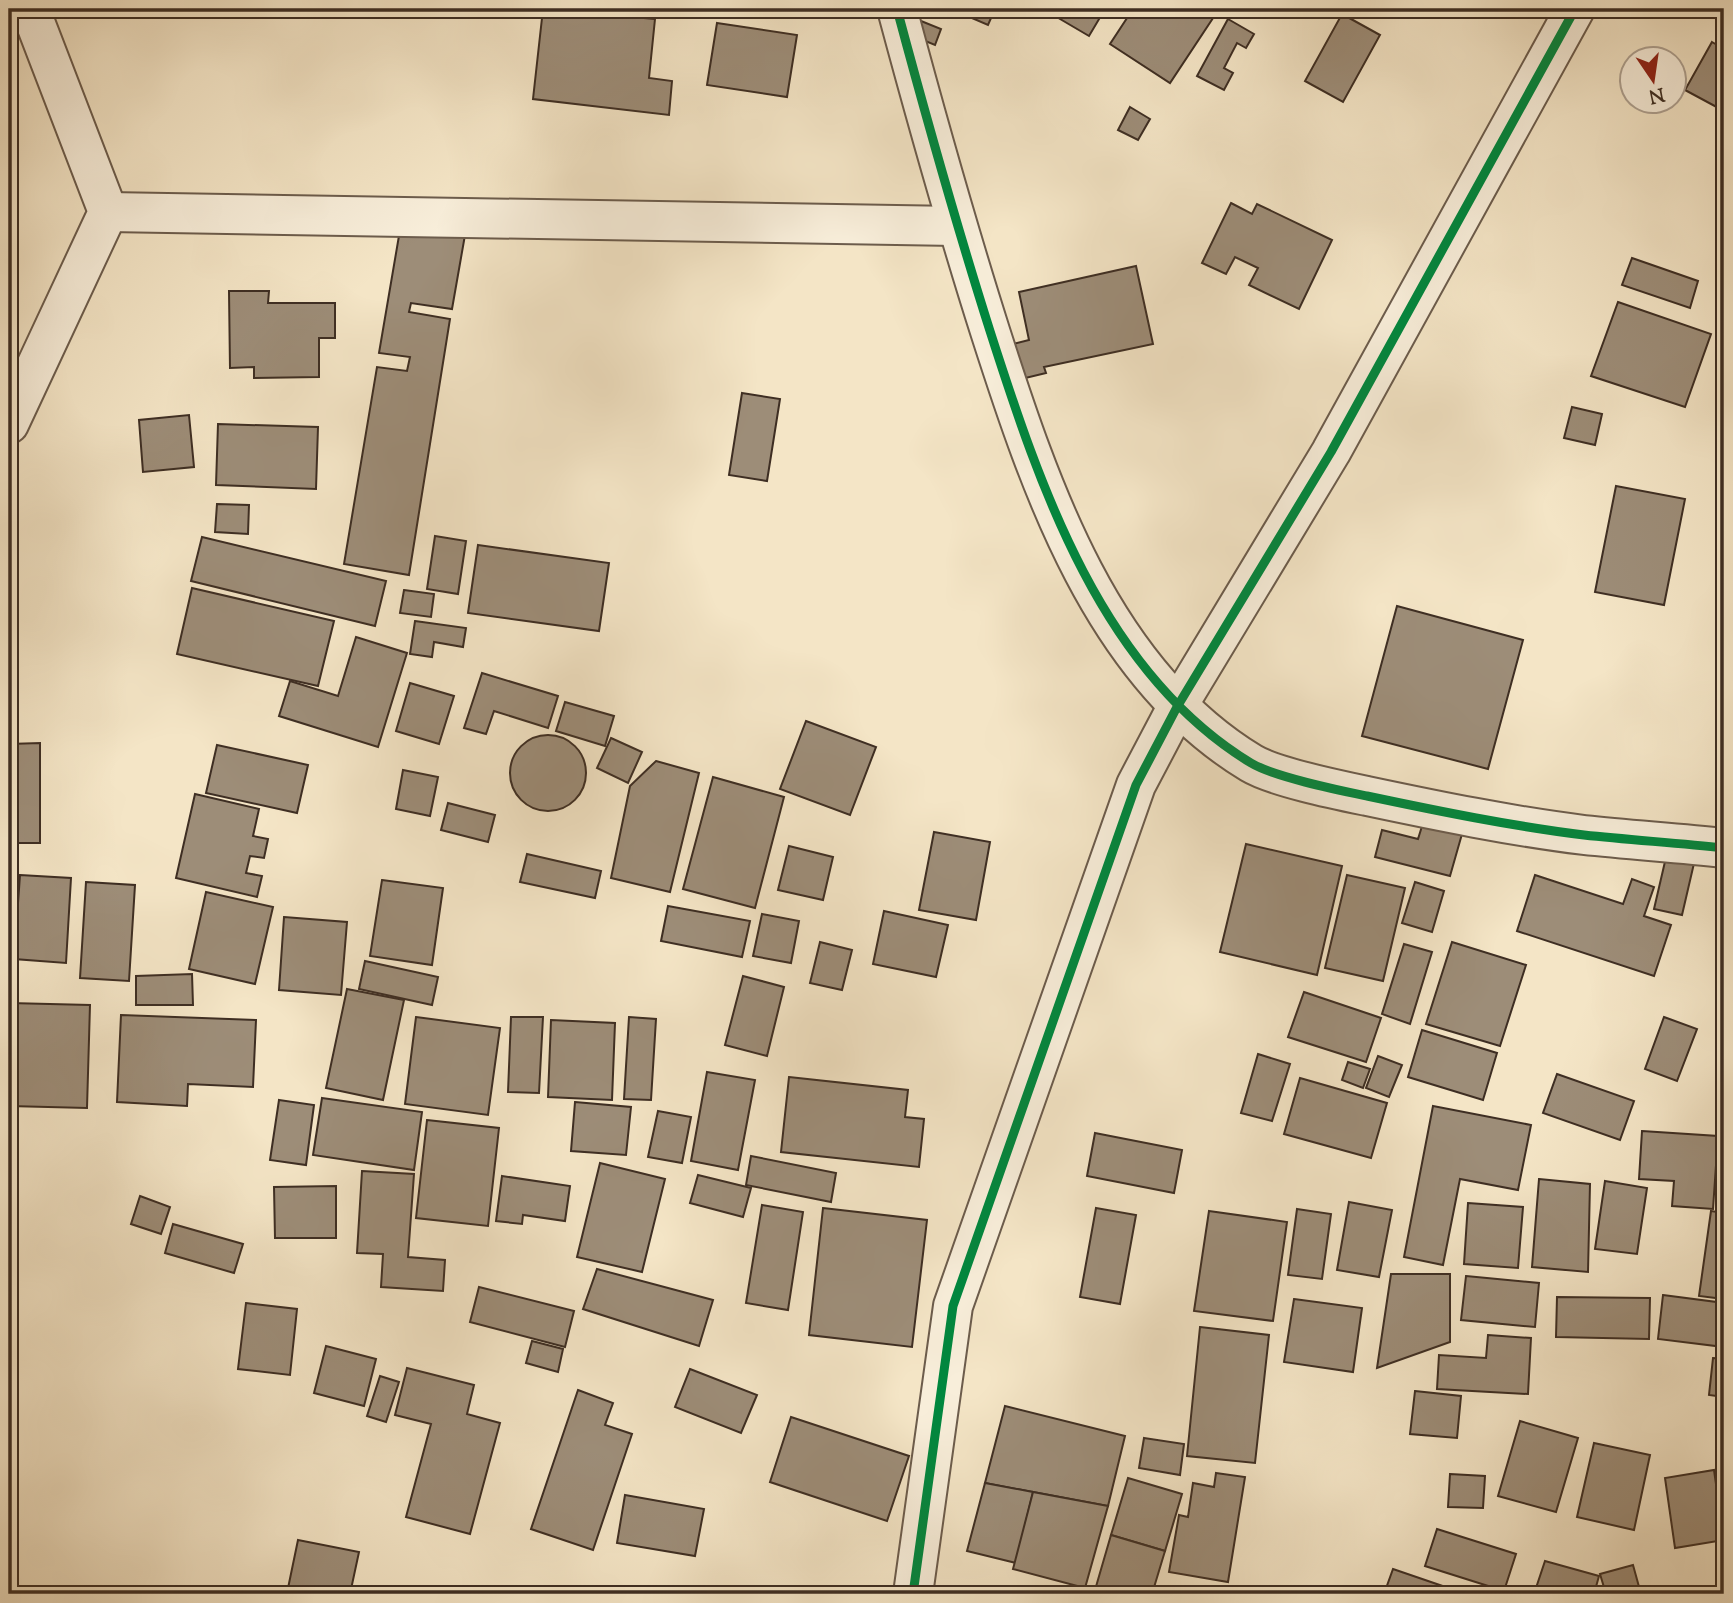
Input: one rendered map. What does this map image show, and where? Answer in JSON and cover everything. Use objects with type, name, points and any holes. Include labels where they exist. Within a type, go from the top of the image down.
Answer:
[{"type":"street","points":[[9,424],[108,212],[30,9]]},
{"type":"street","points":[[897,9],[957,226],[1017,414],[1061,530],[1109,616],[1177,707],[1253,764],[1331,788],[1451,813],[1582,835],[1724,848]]},
{"type":"street","points":[[913,1594],[954,1306],[1136,785],[1177,707],[1331,452],[1574,9]]},
{"type":"street","points":[[108,212],[957,226]]},
{"type":"building","points":[[543,9],[655,19],[649,78],[672,81],[669,115],[533,99]]},
{"type":"building","points":[[951,9],[995,9],[988,25]]},
{"type":"building","points":[[1060,9],[1105,9],[1089,36],[1055,16]]},
{"type":"building","points":[[1133,9],[1219,9],[1170,83],[1110,44]]},
{"type":"building","points":[[1342,14],[1380,35],[1343,102],[1305,81]]},
{"type":"building","points":[[1228,19],[1254,34],[1246,48],[1237,43],[1224,68],[1233,73],[1224,90],[1197,76]]},
{"type":"building","points":[[921,21],[941,29],[935,45],[913,36]]},
{"type":"building","points":[[717,23],[797,35],[787,97],[707,85]]},
{"type":"building","points":[[1712,42],[1724,49],[1724,111],[1688,92],[1688,85]]},
{"type":"building","points":[[1130,107],[1150,119],[1138,140],[1118,130]]},
{"type":"building","points":[[1231,203],[1252,214],[1257,204],[1332,240],[1299,309],[1249,285],[1258,268],[1235,257],[1226,274],[1202,263]]},
{"type":"building","points":[[401,224],[465,235],[452,309],[411,303],[409,312],[450,319],[409,575],[344,564],[377,367],[407,371],[410,357],[379,353]]},
{"type":"building","points":[[1632,258],[1698,281],[1690,308],[1622,285]]},
{"type":"building","points":[[1136,266],[1153,344],[1044,367],[1046,373],[1013,381],[1005,346],[1029,340],[1019,292]]},
{"type":"building","points":[[229,291],[269,291],[268,303],[335,303],[335,338],[319,338],[319,377],[254,378],[254,367],[230,368]]},
{"type":"building","points":[[1618,302],[1711,334],[1685,407],[1591,376]]},
{"type":"building","points":[[742,393],[780,399],[767,481],[729,475]]},
{"type":"building","points":[[1572,407],[1602,414],[1595,445],[1564,438]]},
{"type":"building","points":[[189,415],[194,467],[143,472],[139,420]]},
{"type":"building","points":[[218,424],[318,427],[316,489],[216,485]]},
{"type":"building","points":[[1616,486],[1685,499],[1664,605],[1595,592]]},
{"type":"building","points":[[217,504],[249,505],[248,534],[215,532]]},
{"type":"building","points":[[435,536],[466,541],[458,594],[427,589]]},
{"type":"building","points":[[202,537],[386,581],[375,626],[191,581]]},
{"type":"building","points":[[478,545],[609,563],[599,631],[468,613]]},
{"type":"building","points":[[192,588],[334,621],[318,686],[177,654]]},
{"type":"building","points":[[404,590],[434,594],[431,617],[400,613]]},
{"type":"building","points":[[1397,606],[1523,640],[1488,769],[1362,736]]},
{"type":"building","points":[[415,621],[466,628],[463,647],[434,642],[432,657],[410,654]]},
{"type":"building","points":[[356,637],[407,653],[378,747],[279,716],[290,681],[338,696]]},
{"type":"building","points":[[482,673],[558,696],[548,728],[494,711],[486,734],[464,728]]},
{"type":"building","points":[[410,683],[454,696],[439,744],[396,731]]},
{"type":"building","points":[[565,702],[614,716],[605,746],[556,731]]},
{"type":"building","points":[[806,721],[876,747],[850,815],[780,789]]},
{"type":"building","points":[[548,735],[562,738],[575,746],[583,759],[586,773],[583,787],[575,800],[562,808],[548,811],[534,808],[521,800],[513,787],[510,773],[513,759],[521,746],[534,738]]},
{"type":"building","points":[[611,738],[642,752],[628,783],[597,768]]},
{"type":"building","points":[[40,743],[40,843],[9,843],[9,744]]},
{"type":"building","points":[[217,745],[308,765],[297,813],[206,793]]},
{"type":"building","points":[[656,761],[699,773],[670,892],[611,878],[630,786]]},
{"type":"building","points":[[403,770],[438,777],[430,816],[396,809]]},
{"type":"building","points":[[713,777],[784,797],[755,908],[683,889]]},
{"type":"building","points":[[195,794],[259,809],[253,836],[268,839],[264,858],[250,856],[246,873],[262,876],[257,897],[176,878]]},
{"type":"building","points":[[448,803],[495,815],[488,842],[441,830]]},
{"type":"building","points":[[1423,823],[1462,834],[1450,876],[1375,857],[1382,830],[1418,839]]},
{"type":"building","points":[[934,832],[990,842],[976,920],[919,910]]},
{"type":"building","points":[[1246,844],[1342,866],[1317,975],[1220,952]]},
{"type":"building","points":[[789,846],[833,857],[823,900],[778,890]]},
{"type":"building","points":[[1667,853],[1695,859],[1682,915],[1654,909]]},
{"type":"building","points":[[527,854],[601,871],[595,898],[520,882]]},
{"type":"building","points":[[20,875],[71,878],[66,963],[14,959]]},
{"type":"building","points":[[1347,875],[1405,888],[1383,981],[1325,968]]},
{"type":"building","points":[[1535,875],[1623,904],[1632,879],[1654,887],[1644,916],[1671,925],[1654,976],[1517,931]]},
{"type":"building","points":[[382,880],[443,888],[432,965],[370,956]]},
{"type":"building","points":[[86,882],[135,885],[129,981],[80,978]]},
{"type":"building","points":[[1415,882],[1444,891],[1432,932],[1402,923]]},
{"type":"building","points":[[206,892],[273,907],[255,984],[189,969]]},
{"type":"building","points":[[668,906],[750,921],[742,957],[661,941]]},
{"type":"building","points":[[884,911],[948,925],[936,977],[873,964]]},
{"type":"building","points":[[762,914],[799,921],[791,963],[753,956]]},
{"type":"building","points":[[284,917],[347,922],[341,995],[279,990]]},
{"type":"building","points":[[820,942],[852,950],[842,990],[810,983]]},
{"type":"building","points":[[1452,942],[1526,965],[1500,1046],[1426,1024]]},
{"type":"building","points":[[1404,944],[1432,952],[1410,1024],[1382,1014]]},
{"type":"building","points":[[365,961],[438,977],[432,1005],[359,989]]},
{"type":"building","points":[[192,974],[193,1005],[136,1005],[136,976]]},
{"type":"building","points":[[743,976],[784,987],[767,1056],[725,1045]]},
{"type":"building","points":[[347,989],[404,1000],[383,1100],[326,1088]]},
{"type":"building","points":[[1304,992],[1381,1018],[1366,1062],[1288,1037]]},
{"type":"building","points":[[9,1003],[90,1005],[87,1108],[9,1106]]},
{"type":"building","points":[[121,1015],[256,1020],[253,1087],[188,1084],[187,1106],[117,1102]]},
{"type":"building","points":[[416,1017],[500,1028],[488,1115],[405,1104]]},
{"type":"building","points":[[511,1017],[543,1017],[539,1093],[508,1092]]},
{"type":"building","points":[[629,1017],[656,1019],[651,1100],[624,1099]]},
{"type":"building","points":[[1664,1017],[1697,1029],[1677,1081],[1645,1069]]},
{"type":"building","points":[[551,1020],[615,1023],[612,1100],[548,1097]]},
{"type":"building","points":[[1422,1030],[1497,1053],[1483,1100],[1408,1077]]},
{"type":"building","points":[[1258,1054],[1290,1064],[1272,1121],[1241,1113]]},
{"type":"building","points":[[1378,1056],[1402,1065],[1389,1097],[1366,1088]]},
{"type":"building","points":[[1348,1062],[1370,1069],[1363,1088],[1342,1080]]},
{"type":"building","points":[[707,1072],[755,1080],[738,1170],[691,1161]]},
{"type":"building","points":[[1557,1074],[1634,1101],[1620,1140],[1543,1113]]},
{"type":"building","points":[[789,1077],[908,1090],[905,1117],[924,1119],[919,1167],[781,1152]]},
{"type":"building","points":[[1300,1078],[1387,1103],[1371,1158],[1284,1134]]},
{"type":"building","points":[[322,1098],[422,1112],[414,1170],[313,1155]]},
{"type":"building","points":[[279,1100],[314,1105],[306,1165],[270,1160]]},
{"type":"building","points":[[575,1102],[631,1107],[626,1155],[571,1151]]},
{"type":"building","points":[[1433,1106],[1531,1125],[1518,1190],[1460,1179],[1443,1265],[1404,1257]]},
{"type":"building","points":[[658,1111],[691,1117],[682,1163],[648,1157]]},
{"type":"building","points":[[427,1120],[499,1128],[488,1226],[416,1218]]},
{"type":"building","points":[[1642,1131],[1718,1136],[1713,1209],[1672,1206],[1674,1181],[1639,1179]]},
{"type":"building","points":[[1095,1133],[1182,1150],[1174,1193],[1087,1176]]},
{"type":"building","points":[[751,1156],[836,1173],[831,1202],[746,1185]]},
{"type":"building","points":[[600,1163],[665,1179],[642,1272],[577,1257]]},
{"type":"building","points":[[362,1171],[414,1174],[408,1257],[445,1260],[443,1291],[381,1287],[383,1254],[357,1253]]},
{"type":"building","points":[[698,1175],[751,1188],[743,1217],[690,1203]]},
{"type":"building","points":[[502,1176],[570,1186],[565,1221],[523,1215],[522,1224],[496,1221]]},
{"type":"building","points":[[1539,1179],[1590,1184],[1588,1272],[1532,1267]]},
{"type":"building","points":[[1605,1181],[1647,1188],[1637,1254],[1595,1249]]},
{"type":"building","points":[[336,1186],[336,1238],[275,1238],[274,1187]]},
{"type":"building","points":[[140,1196],[170,1207],[161,1234],[131,1224]]},
{"type":"building","points":[[1349,1202],[1392,1210],[1379,1277],[1337,1270]]},
{"type":"building","points":[[1468,1203],[1523,1207],[1518,1268],[1464,1264]]},
{"type":"building","points":[[762,1205],[803,1212],[788,1310],[746,1303]]},
{"type":"building","points":[[823,1208],[927,1220],[912,1347],[809,1335]]},
{"type":"building","points":[[1096,1208],[1136,1215],[1120,1304],[1080,1297]]},
{"type":"building","points":[[1297,1209],[1331,1214],[1322,1279],[1288,1275]]},
{"type":"building","points":[[1209,1211],[1287,1222],[1273,1321],[1194,1311]]},
{"type":"building","points":[[1711,1211],[1724,1213],[1724,1299],[1699,1296]]},
{"type":"building","points":[[173,1224],[243,1244],[234,1273],[165,1253]]},
{"type":"building","points":[[597,1269],[713,1300],[699,1346],[583,1309]]},
{"type":"building","points":[[1391,1274],[1450,1274],[1450,1342],[1377,1368]]},
{"type":"building","points":[[1466,1276],[1539,1283],[1535,1327],[1461,1320]]},
{"type":"building","points":[[479,1287],[574,1311],[565,1347],[470,1322]]},
{"type":"building","points":[[1663,1295],[1724,1303],[1724,1347],[1658,1339]]},
{"type":"building","points":[[1557,1297],[1650,1298],[1649,1339],[1556,1337]]},
{"type":"building","points":[[1294,1299],[1362,1308],[1353,1372],[1284,1362]]},
{"type":"building","points":[[246,1303],[297,1309],[290,1375],[238,1369]]},
{"type":"building","points":[[1200,1327],[1269,1335],[1255,1463],[1187,1456]]},
{"type":"building","points":[[1488,1335],[1531,1338],[1528,1394],[1437,1389],[1439,1355],[1486,1358]]},
{"type":"building","points":[[532,1341],[563,1349],[558,1372],[526,1363]]},
{"type":"building","points":[[326,1346],[376,1359],[364,1406],[314,1393]]},
{"type":"building","points":[[1713,1358],[1724,1359],[1724,1397],[1709,1395]]},
{"type":"building","points":[[407,1368],[474,1385],[467,1414],[500,1423],[470,1534],[406,1517],[431,1424],[395,1415]]},
{"type":"building","points":[[690,1369],[757,1395],[741,1433],[675,1407]]},
{"type":"building","points":[[380,1376],[399,1382],[386,1422],[367,1416]]},
{"type":"building","points":[[578,1390],[613,1403],[605,1425],[632,1434],[593,1550],[531,1529]]},
{"type":"building","points":[[1415,1391],[1461,1396],[1457,1438],[1410,1434]]},
{"type":"building","points":[[1005,1406],[1125,1436],[1108,1506],[985,1483]]},
{"type":"building","points":[[791,1417],[909,1456],[887,1521],[770,1482]]},
{"type":"building","points":[[1520,1421],[1578,1438],[1556,1512],[1498,1496]]},
{"type":"building","points":[[1144,1438],[1184,1444],[1180,1475],[1139,1468]]},
{"type":"building","points":[[1594,1443],[1650,1455],[1634,1530],[1577,1517]]},
{"type":"building","points":[[1714,1470],[1724,1540],[1675,1548],[1665,1478]]},
{"type":"building","points":[[1216,1473],[1245,1477],[1228,1582],[1169,1572],[1179,1515],[1188,1517],[1193,1483],[1214,1487]]},
{"type":"building","points":[[1450,1474],[1485,1476],[1483,1508],[1448,1507]]},
{"type":"building","points":[[1128,1478],[1182,1494],[1165,1551],[1111,1535]]},
{"type":"building","points":[[985,1483],[1033,1492],[1016,1563],[967,1551]]},
{"type":"building","points":[[1033,1492],[1108,1506],[1085,1588],[1013,1569]]},
{"type":"building","points":[[625,1495],[704,1509],[695,1556],[617,1543]]},
{"type":"building","points":[[1437,1529],[1516,1554],[1504,1591],[1425,1566]]},
{"type":"building","points":[[1111,1535],[1165,1551],[1152,1594],[1109,1594],[1095,1590]]},
{"type":"building","points":[[298,1540],[359,1552],[350,1594],[287,1593]]},
{"type":"building","points":[[1545,1561],[1599,1576],[1594,1594],[1547,1594],[1535,1591]]},
{"type":"building","points":[[1633,1565],[1641,1594],[1606,1594],[1600,1574]]},
{"type":"building","points":[[1393,1569],[1466,1594],[1384,1594]]},
{"type":"building","points":[[1160,1588],[1187,1594],[1158,1594]]},
{"type":"cycle path","points":[[897,9],[990,331],[1009,391],[1055,513],[1083,572],[1116,628],[1154,679],[1199,725],[1261,768],[1324,787],[1529,827],[1724,848]]},
{"type":"cycle path","points":[[913,1594],[953,1306],[1136,785],[1177,707],[1331,452],[1575,9]]}]
